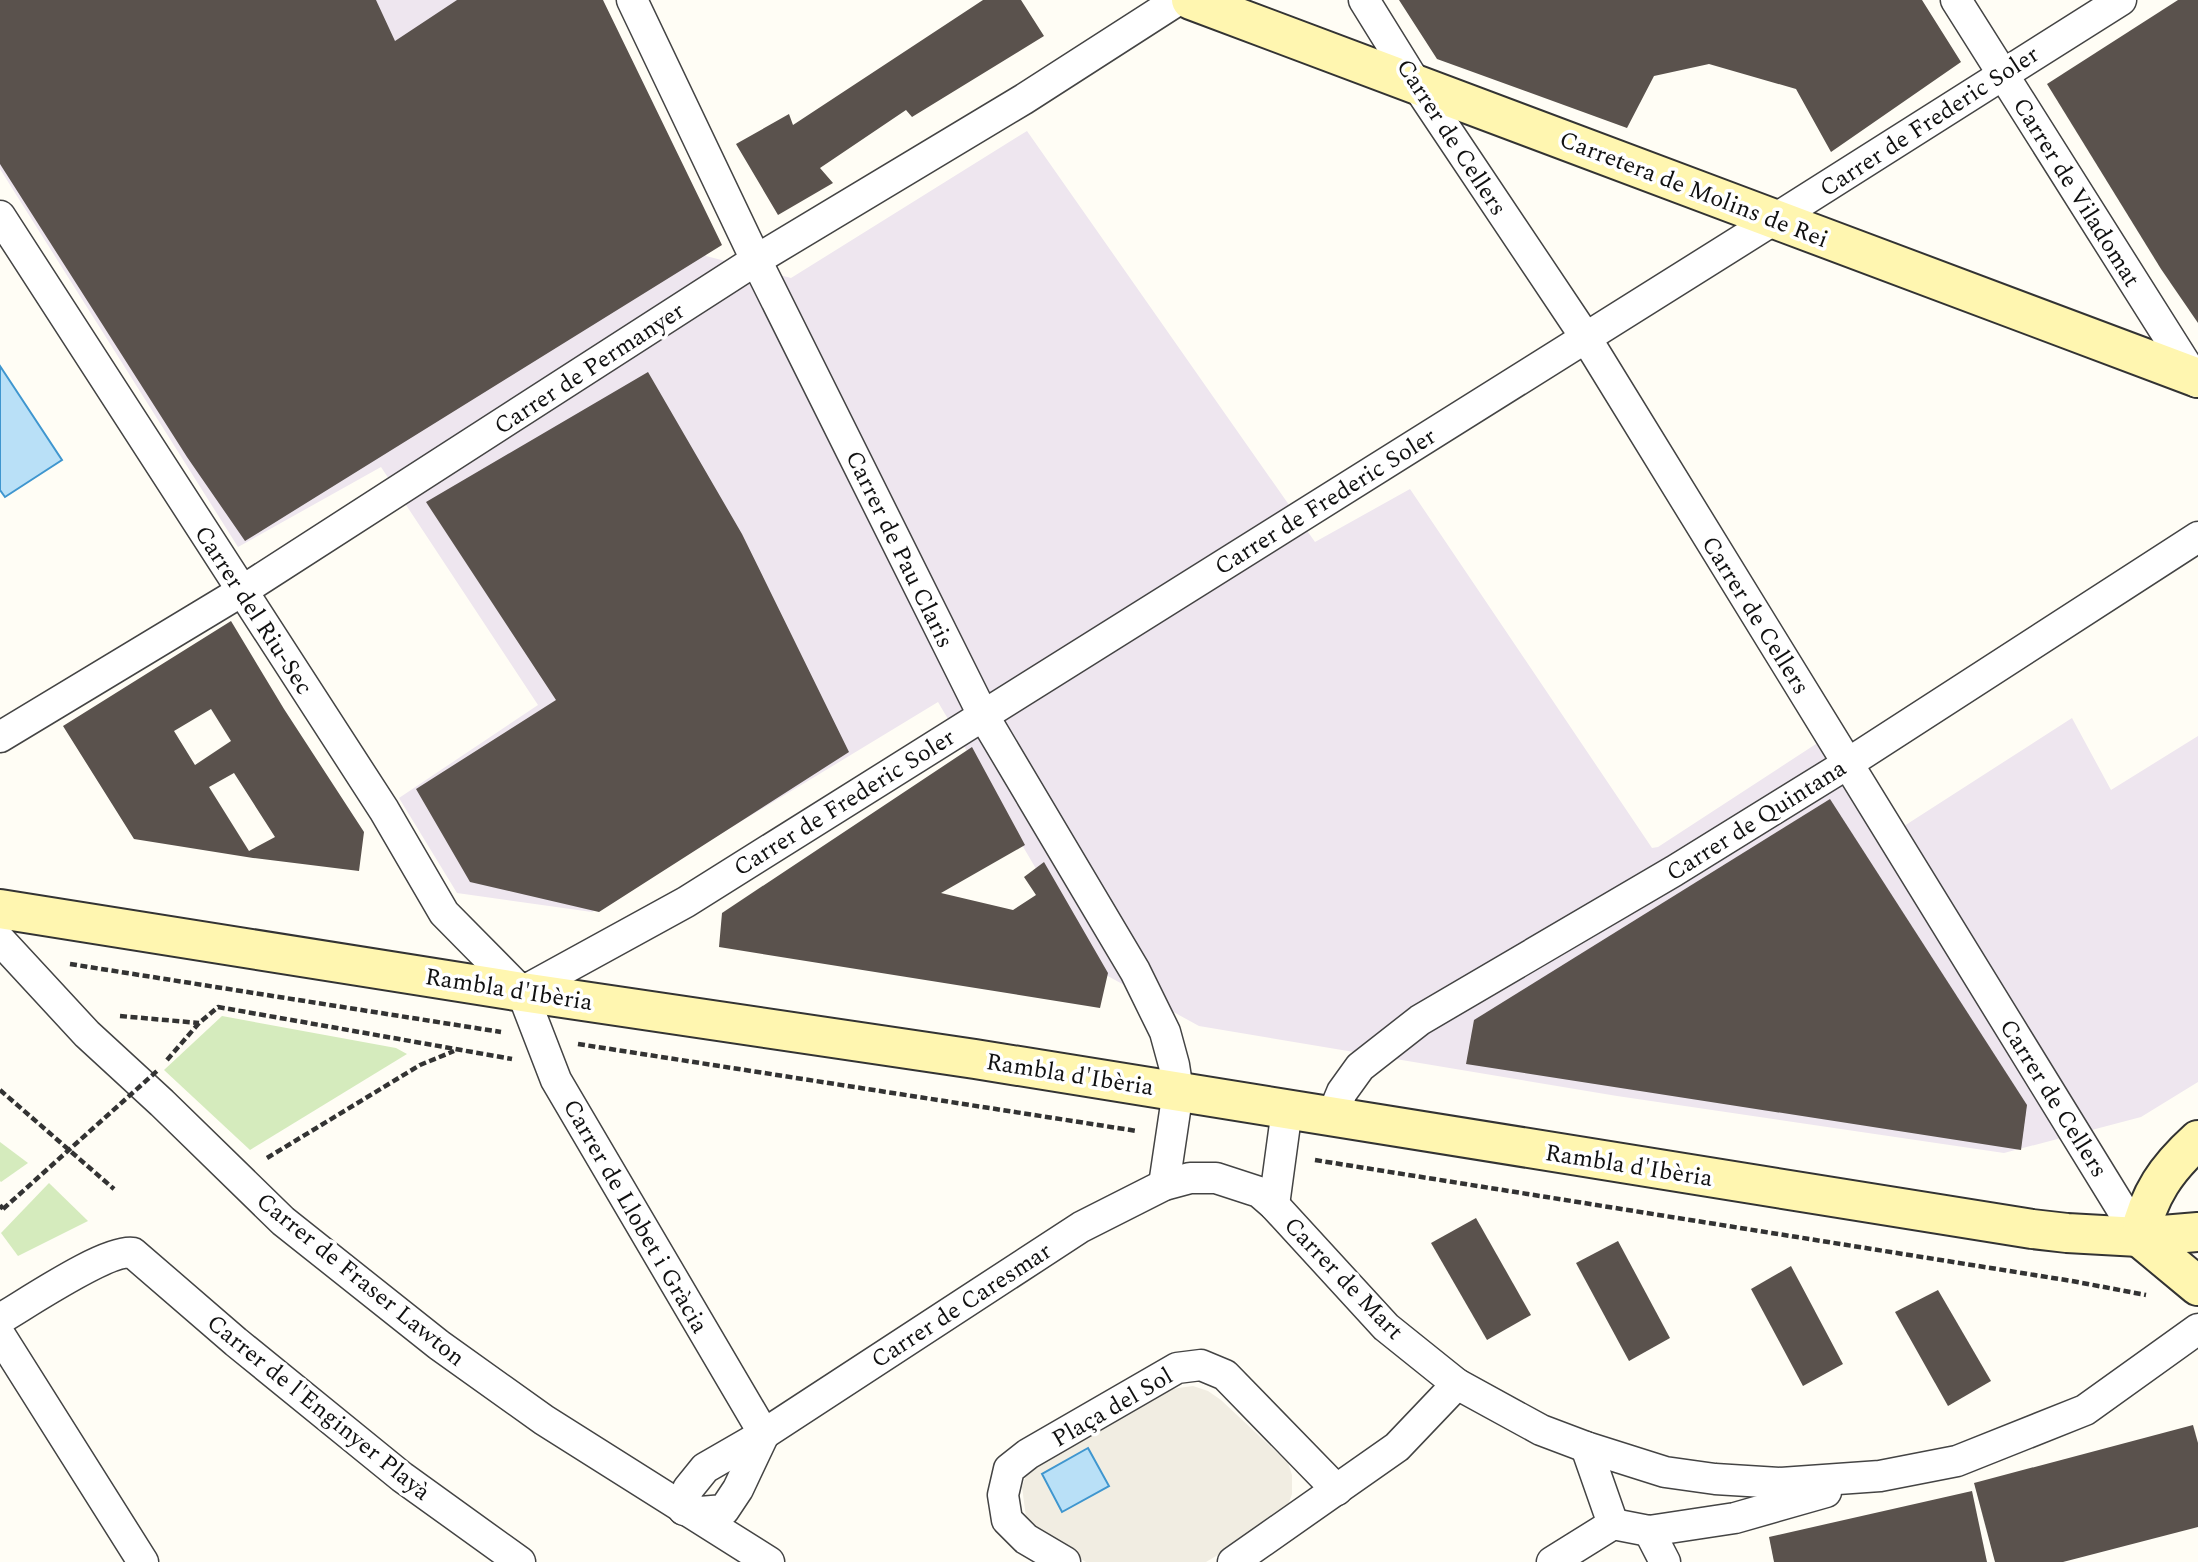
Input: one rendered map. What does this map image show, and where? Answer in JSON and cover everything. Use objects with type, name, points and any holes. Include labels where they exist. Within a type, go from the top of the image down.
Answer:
[{"type":"main road","name":"Carretera de Molins de Rei","points":[[1191,0],[2196,379]]},
{"type":"main road","name":"Rambla d'Ibèria","points":[[0,909],[522,992],[1178,1091],[2032,1229],[2139,1237],[2198,1232]]},
{"type":"main road","points":[[2198,1140],[2161,1181],[2146,1207],[2139,1237],[2198,1286]]},
{"type":"street","name":"Carrer de Pau Claris","points":[[632,0],[756,260],[983,715],[1135,971],[1164,1032],[1174,1065],[1178,1091],[1164,1185]]},
{"type":"street","name":"Carrer de Permanyer","points":[[0,737],[242,591],[756,260],[1024,99],[1178,0]]},
{"type":"street","name":"Carrer de Cellers","points":[[1364,0],[1416,84],[1586,338],[2139,1237]]},
{"type":"street","name":"Carrer de Viladomat","points":[[1956,0],[2196,379]]},
{"type":"street","name":"Carrer de Frederic Soler","points":[[522,992],[685,902],[2121,0]]},
{"type":"street","name":"Carrer del Riu-Sec","points":[[0,216],[384,810],[444,913],[522,992]]},
{"type":"street","name":"Carrer de Quintana","points":[[1332,1116],[1342,1092],[1360,1067],[1420,1020],[1674,872],[1847,764],[2198,537]]},
{"type":"street","name":"Carrer de Fraser Lawton","points":[[8,948],[88,1034],[283,1222],[439,1345],[544,1420],[769,1562]]},
{"type":"street","name":"Carrer de Llobet i Gràcia","points":[[522,992],[551,1066],[583,1128],[764,1434]]},
{"type":"street","points":[[1274,1205],[1287,1109]]},
{"type":"street","name":"Carrer de Mart","points":[[1164,1185],[1190,1178],[1216,1178],[1259,1192],[1386,1327],[1457,1384],[1541,1430],[1665,1472],[1715,1479],[1781,1483],[1880,1476]]},
{"type":"street","name":"Carrer de Caresmar","points":[[683,1509],[688,1489],[705,1468],[764,1434],[1081,1227],[1164,1185]]},
{"type":"street","name":"Carrer de l'Enginyer Playà","points":[[0,1319],[99,1262],[121,1252],[133,1253],[142,1258],[236,1342],[402,1477],[520,1562]]},
{"type":"street","name":"Carrer de Mart","points":[[1613,1524],[1649,1531],[1735,1518],[1880,1476],[1957,1461],[2085,1410],[2198,1329]]},
{"type":"street","points":[[0,1335],[143,1562]]},
{"type":"street","name":"Plaça del Sol","points":[[1065,1562],[1026,1539],[1007,1520],[1003,1495],[1010,1469],[1028,1454],[1177,1368],[1200,1366],[1224,1375],[1337,1490]]},
{"type":"street","points":[[1233,1562],[1397,1447],[1457,1384]]},
{"type":"street","points":[[683,1509],[700,1512],[724,1510],[738,1489],[764,1434]]},
{"type":"street","points":[[1552,1562],[1613,1524],[1586,1447]]},
{"type":"street","points":[[1649,1531],[1665,1562]]},
{"type":"path","points":[[8,948],[540,1038],[1171,1137]]},
{"type":"path","points":[[1,1207],[157,1071],[218,1007],[551,1066]]},
{"type":"path","points":[[153,1020],[200,1023]]},
{"type":"path","points":[[236,1176],[420,1065],[454,1050]]},
{"type":"path","points":[[0,1090],[114,1189]]},
{"type":"path","points":[[1281,1154],[2151,1296]]},
{"type":"shaded area","points":[[0,0],[587,0],[706,256],[791,278],[1027,131],[1315,542],[1410,489],[1652,848],[1658,847],[1842,727],[1901,828],[2072,718],[2111,790],[2198,736],[2198,1082],[2141,1117],[2004,1153],[1617,1096],[1199,1026],[1095,969],[938,702],[592,912],[457,893],[399,798],[538,705],[381,467],[238,547],[0,169]]},
{"type":"shaded area","points":[[1193,1386],[1208,1391],[1221,1400],[1288,1463],[1292,1475],[1292,1494],[1288,1505],[1250,1536],[1206,1562],[1086,1562],[1034,1531],[1026,1517],[1022,1487],[1026,1475],[1040,1460],[1119,1414],[1171,1389]]},
{"type":"green space","points":[[222,1016],[396,1048],[407,1054],[250,1150],[164,1070]]},
{"type":"green space","points":[[0,1142],[28,1163],[1,1182],[0,1181]]},
{"type":"green space","points":[[49,1183],[88,1221],[18,1256],[1,1233]]},
{"type":"water","points":[[0,366],[62,460],[5,497],[0,490]]},
{"type":"water","points":[[1088,1448],[1109,1486],[1062,1512],[1042,1474]]},
{"type":"building","points":[[0,0],[376,0],[395,41],[457,0],[603,0],[722,245],[245,541],[187,457],[0,164]]},
{"type":"building","points":[[983,0],[1021,0],[1044,36],[912,117],[906,110],[820,168],[833,183],[778,215],[736,144],[789,114],[793,125]]},
{"type":"building","points":[[1399,0],[1922,0],[1961,62],[1831,152],[1796,89],[1709,64],[1654,76],[1627,128],[1437,59]]},
{"type":"building","points":[[2178,0],[2198,0],[2198,323],[2161,269],[2047,84]]},
{"type":"building","points":[[648,372],[742,534],[849,752],[599,912],[470,882],[416,789],[556,700],[426,502]]},
{"type":"building","points":[[231,621],[364,832],[359,871],[134,839],[63,726]],"holes":[[[211,709],[231,741],[195,765],[174,731]],[[234,773],[275,837],[249,851],[209,787]]]},
{"type":"building","points":[[972,747],[1025,845],[941,893],[1013,910],[1036,895],[1024,877],[1044,862],[1108,973],[1100,1008],[719,947],[722,913]]},
{"type":"building","points":[[1830,799],[2027,1105],[2021,1150],[1466,1064],[1474,1020]]},
{"type":"building","points":[[1476,1218],[1531,1315],[1487,1340],[1431,1243]]},
{"type":"building","points":[[1618,1241],[1670,1338],[1629,1361],[1576,1263]]},
{"type":"building","points":[[1791,1266],[1843,1364],[1803,1386],[1751,1289]]},
{"type":"building","points":[[1938,1290],[1991,1381],[1948,1406],[1895,1312]]},
{"type":"building","points":[[2193,1425],[2198,1443],[2198,1527],[2063,1562],[1995,1562],[1974,1483]]},
{"type":"building","points":[[1972,1491],[1987,1562],[1774,1562],[1769,1537]]}]
